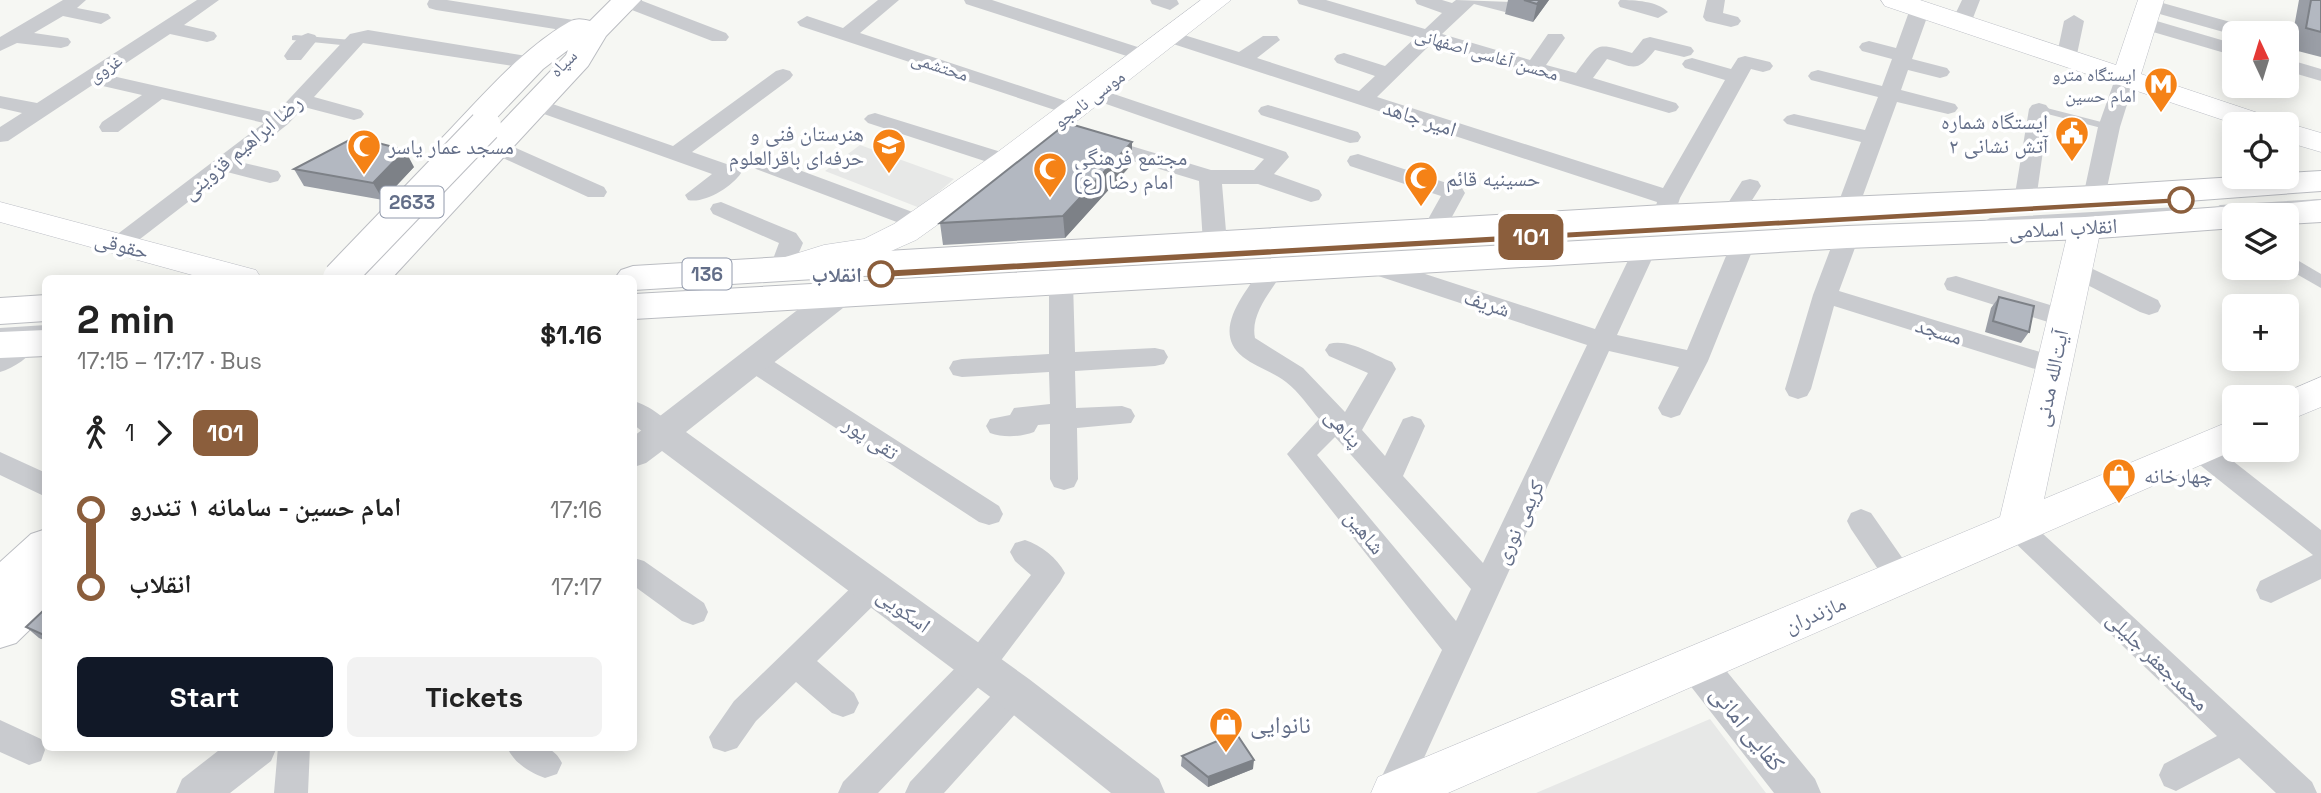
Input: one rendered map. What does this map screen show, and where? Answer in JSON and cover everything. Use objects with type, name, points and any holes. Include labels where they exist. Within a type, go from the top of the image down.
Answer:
[{"type":"main road","name":"سپاه","points":[[494,133],[594,19],[626,0]]},
{"type":"main road","name":"موسی نامجو","points":[[781,270],[824,256],[871,249],[891,240],[959,196],[1218,0]]},
{"type":"main road","points":[[1894,0],[1920,9],[1966,12],[2066,59],[2226,112]]},
{"type":"main road","points":[[2125,79],[2148,9]]},
{"type":"main road","name":"2633","points":[[355,262],[533,63],[594,19]]},
{"type":"main road","name":"2633","points":[[355,262],[494,133],[537,105],[578,60],[594,19]]},
{"type":"main road","name":"2633","points":[[375,275],[398,251],[494,133]]},
{"type":"main road","name":"2633","points":[[342,275],[494,133]]},
{"type":"main road","points":[[2299,136],[2321,143]]},
{"type":"main road","name":"موسی نامجو","points":[[944,261],[932,256],[929,244],[959,196]]},
{"type":"main road","name":"انقلاب اسلامی","points":[[1847,223],[2025,200],[2090,212],[2222,220]]},
{"type":"main road","points":[[2299,207],[2320,202]]},
{"type":"main road","name":"انقلاب اسلامی","points":[[637,307],[1644,250],[1737,229],[2320,202]]},
{"type":"main road","name":"انقلاب اسلامی","points":[[637,278],[1434,230],[1667,207],[1737,229]]},
{"type":"main road","name":"حقوقی","points":[[0,212],[233,275]]},
{"type":"main road","name":"آیت‌الله مدنی","points":[[2018,528],[2090,212]]},
{"type":"main road","points":[[355,262],[347,264],[349,271],[362,274],[373,270],[398,251]]},
{"type":"main road","points":[[327,275],[355,262]]},
{"type":"main road","points":[[0,311],[42,308]]},
{"type":"main road","name":"مازندران","points":[[1393,793],[2218,442]]},
{"type":"main road","points":[[0,655],[16,606],[42,554]]},
{"type":"main road","points":[[16,606],[42,570]]},
{"type":"street","points":[[6,41],[77,0]]},
{"type":"street","points":[[626,0],[719,37]]},
{"type":"street","points":[[846,35],[890,0]]},
{"type":"street","name":"محسن آغاسی اصفهانی","points":[[1306,0],[1344,5],[1429,36],[1669,107]]},
{"type":"street","points":[[1424,0],[1461,6]]},
{"type":"street","points":[[1480,0],[1505,6]]},
{"type":"street","points":[[1716,0],[1713,17],[1731,21]]},
{"type":"street","name":"غزوی","points":[[0,136],[206,1]]},
{"type":"street","points":[[978,1],[1146,56]]},
{"type":"street","points":[[436,4],[594,19]]},
{"type":"street","points":[[1627,4],[1658,12]]},
{"type":"street","points":[[1313,125],[1352,96],[1390,74],[1461,6]]},
{"type":"street","points":[[1798,389],[1873,138],[1920,9]]},
{"type":"street","points":[[2148,9],[2222,26]]},
{"type":"street","points":[[2148,9],[2222,44]]},
{"type":"street","points":[[60,10],[101,18]]},
{"type":"street","name":"محتشمی","points":[[807,22],[1278,157],[1260,177]]},
{"type":"street","points":[[2066,59],[2074,22]]},
{"type":"street","points":[[168,27],[207,36]]},
{"type":"street","points":[[352,41],[368,36],[533,63]]},
{"type":"street","name":"امیر جاهد","points":[[1171,37],[1352,96],[1667,207]]},
{"type":"street","points":[[1534,68],[1555,38]]},
{"type":"street","points":[[1241,60],[1270,40]]},
{"type":"street","points":[[6,41],[61,42]]},
{"type":"street","name":"رضا ابراهیم قزوینی","points":[[119,244],[281,120],[352,41]]},
{"type":"street","points":[[1581,82],[1603,51],[1636,61],[1650,43],[1737,77]]},
{"type":"street","points":[[1869,47],[1940,72]]},
{"type":"street","points":[[1345,59],[1390,74]]},
{"type":"street","points":[[1667,207],[1745,62],[1763,66]]},
{"type":"street","points":[[2300,69],[2321,75]]},
{"type":"street","points":[[676,154],[783,75]]},
{"type":"street","points":[[1818,76],[1948,108]]},
{"type":"street","points":[[90,78],[281,120]]},
{"type":"street","points":[[2090,212],[2109,127],[2125,79]]},
{"type":"street","points":[[110,127],[158,93]]},
{"type":"street","points":[[301,100],[354,114]]},
{"type":"street","points":[[0,102],[40,110]]},
{"type":"street","points":[[537,105],[730,173],[696,195]]},
{"type":"street","points":[[2025,200],[2039,110]]},
{"type":"street","points":[[1268,111],[1350,137]]},
{"type":"street","points":[[875,119],[1006,161]]},
{"type":"street","points":[[1794,120],[1873,138]]},
{"type":"street","points":[[1049,128],[1210,177],[1260,177],[1311,195]]},
{"type":"street","points":[[494,133],[596,192]]},
{"type":"street","points":[[756,161],[918,222]]},
{"type":"street","points":[[1359,161],[1454,193],[1434,230]]},
{"type":"street","points":[[225,165],[270,176]]},
{"type":"street","points":[[1210,177],[1215,243]]},
{"type":"street","points":[[1671,408],[1695,361],[1750,186]]},
{"type":"street","points":[[721,209],[788,238],[791,243],[781,270]]},
{"type":"street","name":"کریمی نوری","points":[[1393,793],[1644,250]]},
{"type":"street","name":"شریف","points":[[1371,265],[1603,341],[1695,361]]},
{"type":"street","points":[[2299,268],[2321,282]]},
{"type":"street","points":[[2076,269],[2149,306]]},
{"type":"street","name":"پناهی","points":[[1271,272],[1242,321],[1239,333],[1242,342],[1249,349],[1294,374],[1488,588]]},
{"type":"street","points":[[1061,282],[1064,479]]},
{"type":"street","points":[[1956,284],[2064,318]]},
{"type":"street","name":"مسجد","points":[[1825,295],[2054,366]]},
{"type":"street","points":[[643,432],[753,361],[837,296]]},
{"type":"street","points":[[1338,350],[1384,369],[1342,426]]},
{"type":"street","points":[[962,368],[1155,357]]},
{"type":"street","name":"تقی پور","points":[[753,361],[989,514]]},
{"type":"street","points":[[999,426],[1025,425],[1023,415],[1122,416]]},
{"type":"street","name":"شاهین","points":[[1342,426],[1301,454],[1460,649]]},
{"type":"street","points":[[1389,477],[1412,426]]},
{"type":"street","name":"اسکویی","points":[[643,432],[872,587],[1015,692],[1143,793]]},
{"type":"street","points":[[2218,442],[2321,546]]},
{"type":"street","points":[[0,463],[42,484]]},
{"type":"street","points":[[1861,521],[1900,578]]},
{"type":"street","name":"محمدجعفر جلیلی","points":[[2018,528],[2300,793]]},
{"type":"street","points":[[855,793],[979,665],[1050,573],[1025,552]]},
{"type":"street","points":[[2271,590],[2321,565]]},
{"type":"street","points":[[637,572],[693,612]]},
{"type":"street","points":[[725,737],[745,711],[872,587]]},
{"type":"street","points":[[795,662],[843,703]]},
{"type":"street","name":"کفایی امانی","points":[[1696,663],[1800,793]]},
{"type":"street","points":[[922,793],[1015,692]]},
{"type":"street","points":[[0,735],[29,750]]},
{"type":"street","points":[[2176,775],[2241,740]]},
{"type":"street","points":[[197,793],[251,751]]},
{"type":"street","points":[[290,793],[294,751]]},
{"type":"lane","points":[[299,45],[352,41]]},
{"type":"lane","points":[[2039,110],[2109,127]]},
{"type":"lane","points":[[637,288],[2172,201],[2320,202]]},
{"type":"lane","points":[[637,296],[2320,202]]},
{"type":"shaded area","name":"هنرستان فنی و حرفه‌ای باقرالعلوم","points":[[860,145],[954,179],[920,208],[825,171]]},
{"type":"shaded area","points":[[1710,719],[1766,793],[1536,793]]},
{"type":"building","points":[[1524,0],[1540,0],[1537,4]]},
{"type":"building","points":[[2311,0],[2321,0],[2321,32],[2306,28]]},
{"type":"building","points":[[1067,123],[1132,142],[1063,216],[940,223]]},
{"type":"building","points":[[355,137],[405,150],[373,183],[294,169]]},
{"type":"building","points":[[1999,297],[2034,306],[2029,332],[1993,321]]},
{"type":"building","points":[[42,612],[42,634],[26,627]]},
{"type":"building","name":"نانوایی","points":[[1236,733],[1254,760],[1208,777],[1182,756]]},
{"type":"bus line","name":"101","points":[[881,274],[2181,200]]},
{"type":"place","name":"ایستگاه مترو امام حسین","points":[[2161,114]]},
{"type":"place","name":"ایستگاه شماره ۲ آتش نشانی","points":[[2072,163]]},
{"type":"place","name":"هنرستان فنی و حرفه‌ای باقرالعلوم","points":[[889,175]]},
{"type":"place","name":"مسجد عمار یاسر","points":[[364,176]]},
{"type":"place","name":"مجتمع فرهنگی امام رضا (ع)","points":[[1050,199]]},
{"type":"place","name":"حسینیه قائم","points":[[1421,208]]},
{"type":"place","name":"انقلاب","points":[[881,274]]},
{"type":"place","name":"چهارخانه","points":[[2119,505]]},
{"type":"place","name":"نانوایی","points":[[1226,754]]}]
